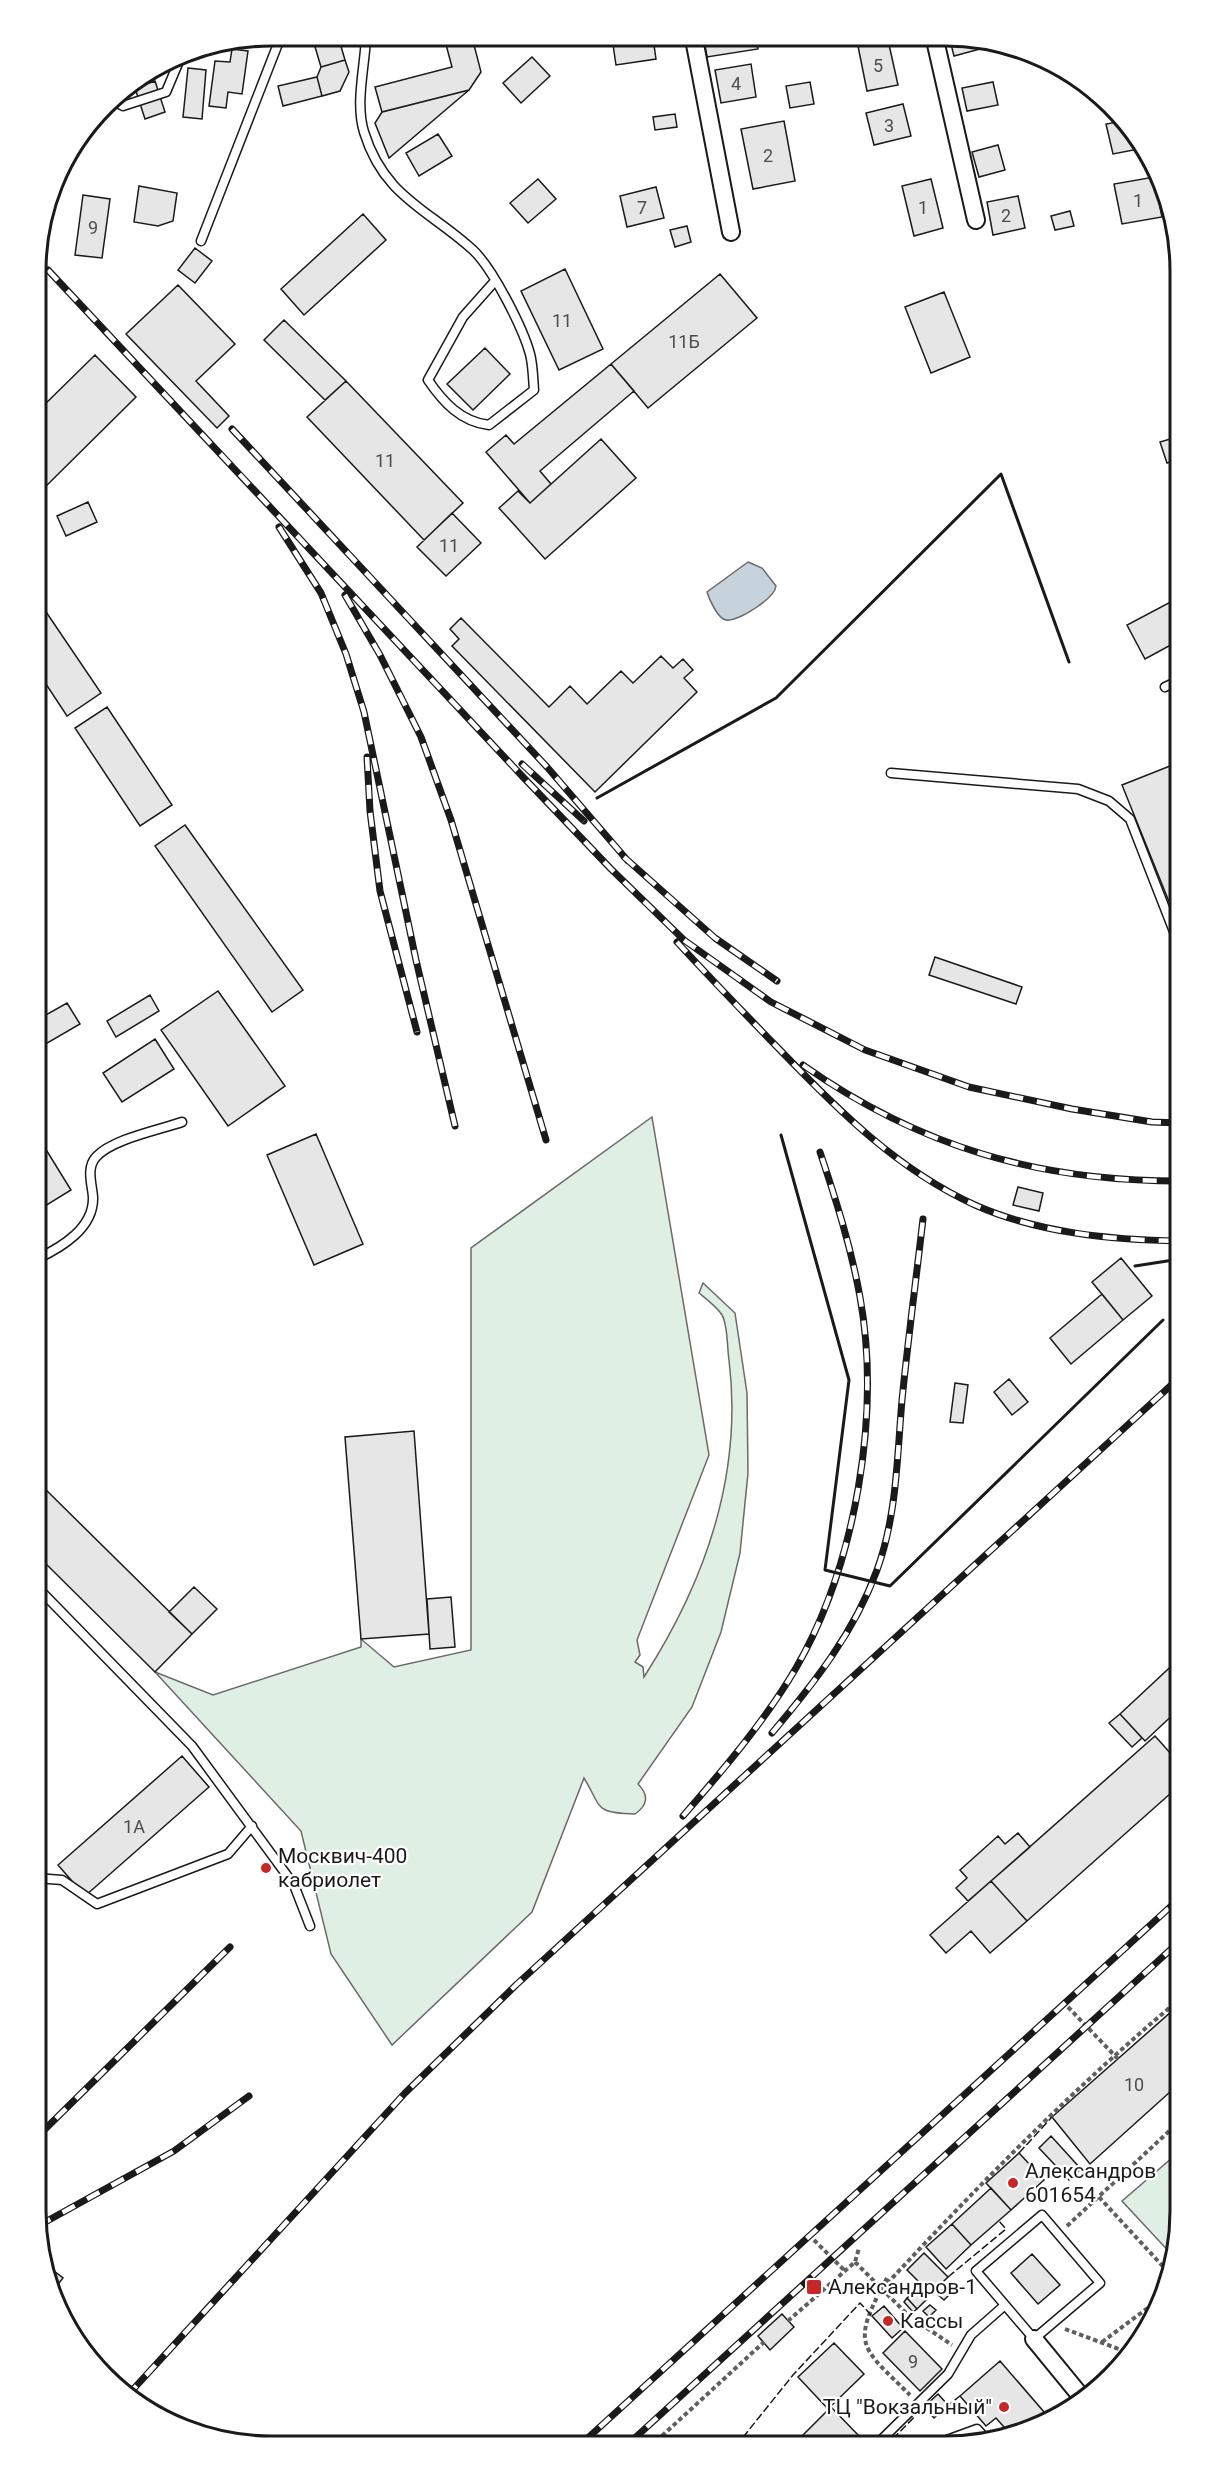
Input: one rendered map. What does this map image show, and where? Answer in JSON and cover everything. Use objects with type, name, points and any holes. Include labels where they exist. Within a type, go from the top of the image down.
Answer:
[{"type":"street","points":[[695,46],[731,232]]},
{"type":"street","points":[[936,46],[976,220]]},
{"type":"street","points":[[1034,2339],[1078,2393]]},
{"type":"lane","points":[[201,241],[277,46]]},
{"type":"lane","points":[[365,46],[361,112],[364,131],[390,184],[475,252],[495,281],[512,311],[530,354],[534,390],[489,424],[471,423],[442,400],[428,380],[463,317],[495,281]]},
{"type":"lane","points":[[120,104],[123,106],[166,92],[176,68]]},
{"type":"lane","points":[[1166,687],[1170,685]]},
{"type":"lane","points":[[891,773],[1078,789],[1109,801],[1130,819],[1170,921]]},
{"type":"lane","points":[[46,1253],[83,1229],[92,1207],[90,1173],[94,1158],[108,1147],[182,1122]]},
{"type":"lane","points":[[46,1596],[192,1746],[294,1885],[310,1926]]},
{"type":"lane","points":[[46,1879],[62,1880],[98,1904],[228,1854],[252,1826]]},
{"type":"lane","points":[[1042,2216],[1058,2234],[1100,2283],[1034,2339],[976,2271],[1042,2216]]},
{"type":"lane","points":[[885,2436],[948,2374],[971,2335],[1005,2305]]},
{"type":"lane","points":[[958,2436],[977,2429],[981,2434]]},
{"type":"path","points":[[1068,2007],[1118,2059]]},
{"type":"path","points":[[882,2289],[985,2178],[1114,2054],[1170,2007]]},
{"type":"path","points":[[1058,2234],[1170,2130]]},
{"type":"path","points":[[1099,2197],[1163,2266]]},
{"type":"path","points":[[814,2240],[844,2270]]},
{"type":"path","points":[[788,2321],[855,2262],[859,2248]]},
{"type":"path","points":[[855,2262],[909,2316],[961,2352]]},
{"type":"path","points":[[887,2278],[869,2313],[864,2344],[871,2356],[918,2403]]},
{"type":"path","points":[[1101,2343],[1147,2309]]},
{"type":"path","points":[[1050,2324],[1122,2350]]},
{"type":"path","points":[[662,2436],[764,2342]]},
{"type":"green space","points":[[652,1117],[709,1455],[637,1640],[640,1655],[635,1662],[643,1667],[644,1677],[666,1641],[701,1565],[715,1526],[724,1485],[730,1444],[732,1402],[727,1337],[722,1315],[699,1293],[703,1283],[735,1313],[747,1393],[748,1473],[740,1553],[721,1632],[692,1707],[638,1784],[646,1800],[642,1807],[635,1814],[605,1810],[597,1802],[584,1778],[532,1912],[392,2045],[331,1954],[301,1831],[155,1672],[213,1695],[361,1647],[361,1639],[394,1667],[471,1650],[471,1248]]},
{"type":"green space","points":[[1170,2160],[1170,2212],[1166,2249],[1122,2201]]},
{"type":"shaded area","points":[[748,562],[762,568],[776,586],[774,591],[763,603],[747,613],[732,620],[723,619],[714,608],[707,592]]},
{"type":"building","points":[[315,46],[341,46],[345,60],[321,67]]},
{"type":"building","points":[[446,46],[474,46],[481,72],[469,90],[382,112],[375,87],[452,67]]},
{"type":"building","points":[[613,46],[654,46],[656,59],[616,65]]},
{"type":"building","points":[[705,46],[757,46],[758,49],[707,57]]},
{"type":"building","points":[[858,46],[889,46],[898,85],[867,91]]},
{"type":"building","points":[[952,46],[980,49],[954,56]]},
{"type":"building","points":[[232,50],[248,51],[242,94],[228,92],[226,108],[209,106],[215,61],[230,62]]},
{"type":"building","points":[[532,57],[550,76],[521,103],[503,83]]},
{"type":"building","points":[[345,60],[349,72],[340,91],[322,96],[317,77],[321,67]]},
{"type":"building","points":[[751,64],[756,97],[721,103],[715,70]]},
{"type":"building","points":[[188,68],[206,70],[202,119],[183,117]]},
{"type":"building","points":[[317,77],[322,96],[283,106],[278,86]]},
{"type":"building","points":[[155,81],[165,112],[145,119],[136,91]]},
{"type":"building","points":[[810,82],[814,104],[790,108],[786,86]]},
{"type":"building","points":[[993,82],[998,105],[967,111],[962,88]]},
{"type":"building","points":[[469,90],[389,158],[375,123],[382,112]]},
{"type":"building","points":[[903,104],[911,136],[874,145],[866,113]]},
{"type":"building","points":[[675,114],[677,127],[655,130],[653,117]]},
{"type":"building","points":[[784,121],[795,181],[753,189],[741,129]]},
{"type":"building","points":[[1114,123],[1134,150],[1113,154],[1106,124]]},
{"type":"building","points":[[438,134],[452,156],[419,176],[406,153]]},
{"type":"building","points":[[998,145],[1005,170],[979,177],[972,152]]},
{"type":"building","points":[[1149,178],[1158,199],[1162,217],[1122,224],[1114,184]]},
{"type":"building","points":[[538,179],[556,199],[528,223],[510,203]]},
{"type":"building","points":[[931,179],[943,228],[914,236],[902,186]]},
{"type":"building","points":[[139,186],[177,193],[173,221],[158,226],[134,222]]},
{"type":"building","points":[[656,187],[664,218],[627,227],[620,196]]},
{"type":"building","points":[[83,195],[110,199],[102,258],[75,255]]},
{"type":"building","points":[[1018,196],[1025,228],[993,235],[987,202]]},
{"type":"building","points":[[1070,211],[1074,226],[1055,230],[1051,216]]},
{"type":"building","points":[[363,214],[386,240],[304,315],[281,289]]},
{"type":"building","points":[[687,226],[691,242],[675,247],[670,230]]},
{"type":"building","points":[[195,248],[212,261],[195,283],[178,270]]},
{"type":"building","points":[[565,269],[603,349],[559,370],[521,291]]},
{"type":"building","points":[[720,274],[757,318],[648,408],[611,364]]},
{"type":"building","points":[[178,285],[235,344],[196,381],[229,416],[217,428],[126,334]]},
{"type":"building","points":[[944,292],[970,357],[931,373],[905,307]]},
{"type":"building","points":[[284,320],[346,381],[325,400],[264,340]]},
{"type":"building","points":[[485,348],[510,374],[473,410],[447,384]]},
{"type":"building","points":[[95,355],[136,397],[46,486],[46,403]]},
{"type":"building","points":[[611,364],[634,391],[540,471],[551,484],[530,503],[486,452],[506,435],[514,444]]},
{"type":"building","points":[[346,381],[463,503],[424,540],[307,417]]},
{"type":"building","points":[[601,439],[636,478],[545,559],[499,508],[518,491],[530,503]]},
{"type":"building","points":[[1170,439],[1170,462],[1167,463],[1160,442]]},
{"type":"building","points":[[88,502],[97,522],[66,536],[57,516]]},
{"type":"building","points":[[452,513],[481,543],[446,576],[417,547]]},
{"type":"building","points":[[1170,602],[1170,645],[1145,659],[1127,625]]},
{"type":"building","points":[[46,612],[101,693],[67,716],[46,684]]},
{"type":"building","points":[[461,618],[549,707],[570,686],[587,704],[621,671],[633,683],[661,656],[673,668],[683,659],[693,670],[684,678],[697,692],[595,792],[452,646],[459,639],[450,629]]},
{"type":"building","points":[[107,707],[172,805],[140,826],[75,728]]},
{"type":"building","points":[[1170,766],[1170,904],[1122,785]]},
{"type":"building","points":[[185,825],[303,990],[272,1012],[155,846]]},
{"type":"building","points":[[935,957],[1022,987],[1016,1004],[929,975]]},
{"type":"building","points":[[218,991],[285,1086],[228,1126],[161,1030]]},
{"type":"building","points":[[150,995],[159,1011],[116,1037],[107,1021]]},
{"type":"building","points":[[67,1003],[80,1024],[46,1044],[46,1015]]},
{"type":"building","points":[[155,1039],[174,1069],[122,1102],[103,1073]]},
{"type":"building","points":[[316,1134],[363,1244],[314,1265],[267,1155]]},
{"type":"building","points":[[46,1150],[71,1190],[46,1205]]},
{"type":"building","points":[[1018,1187],[1043,1193],[1039,1211],[1013,1205]]},
{"type":"building","points":[[1121,1258],[1152,1296],[1123,1320],[1092,1282]]},
{"type":"building","points":[[1102,1294],[1123,1320],[1071,1364],[1050,1338]]},
{"type":"building","points":[[1009,1379],[1028,1402],[1012,1415],[994,1392]]},
{"type":"building","points":[[955,1383],[968,1385],[963,1423],[950,1422]]},
{"type":"building","points":[[414,1431],[429,1634],[361,1639],[345,1437]]},
{"type":"building","points":[[46,1490],[192,1634],[155,1672],[46,1564]]},
{"type":"building","points":[[194,1587],[217,1609],[192,1634],[169,1612]]},
{"type":"building","points":[[451,1597],[455,1647],[430,1649],[427,1599]]},
{"type":"building","points":[[1170,1667],[1170,1717],[1145,1741],[1120,1714]]},
{"type":"building","points":[[1120,1714],[1142,1738],[1132,1747],[1109,1723]]},
{"type":"building","points":[[1155,1736],[1170,1753],[1170,1794],[1027,1921],[991,1881]]},
{"type":"building","points":[[182,1756],[209,1787],[85,1896],[58,1865]]},
{"type":"building","points":[[1018,1833],[1030,1847],[968,1901],[956,1888],[967,1878],[960,1870],[998,1836],[1005,1844]]},
{"type":"building","points":[[991,1881],[1027,1921],[990,1953],[971,1931],[946,1953],[930,1935]]},
{"type":"building","points":[[1170,2013],[1170,2092],[1090,2164],[1052,2117]]},
{"type":"building","points":[[1051,2136],[1081,2169],[1069,2180],[1039,2148]]},
{"type":"building","points":[[1019,2153],[1044,2180],[1011,2210],[986,2183]]},
{"type":"building","points":[[991,2188],[1011,2210],[971,2245],[952,2224]]},
{"type":"building","points":[[952,2224],[971,2245],[946,2269],[926,2247]]},
{"type":"building","points":[[924,2253],[948,2277],[931,2294],[907,2270]]},
{"type":"building","points":[[1032,2254],[1060,2285],[1038,2304],[1011,2273]]},
{"type":"building","points":[[54,2271],[63,2278],[58,2284]]},
{"type":"building","points":[[944,2288],[950,2294],[944,2300],[938,2295]]},
{"type":"building","points":[[916,2290],[926,2300],[917,2309],[907,2298]]},
{"type":"building","points":[[907,2298],[917,2309],[913,2312],[904,2302]]},
{"type":"building","points":[[930,2305],[936,2310],[929,2317],[923,2311]]},
{"type":"building","name":"Кассы","points":[[884,2306],[903,2328],[892,2338],[872,2316]]},
{"type":"building","points":[[782,2314],[794,2327],[770,2350],[758,2336]]},
{"type":"building","points":[[905,2331],[942,2369],[920,2391],[883,2353]]},
{"type":"building","points":[[834,2343],[864,2374],[828,2409],[798,2377]]},
{"type":"building","name":"ТЦ \"Вокзальный\"","points":[[1000,2361],[1045,2413],[1005,2428],[996,2418],[986,2426],[960,2396]]},
{"type":"building","points":[[938,2394],[948,2405],[934,2418],[924,2407]]},
{"type":"building","points":[[831,2407],[859,2436],[802,2436]]},
{"type":"railway","points":[[48,270],[523,777],[611,869],[684,940],[771,1002],[865,1050],[969,1087],[1072,1109],[1152,1122],[1170,1123]]},
{"type":"railway","points":[[232,429],[547,767],[628,861]]},
{"type":"railway","points":[[279,527],[321,593],[346,654],[364,712],[416,960],[455,1126]]},
{"type":"railway","points":[[345,595],[380,655],[421,737],[451,820],[546,1140]]},
{"type":"railway","points":[[367,757],[370,811],[380,891],[417,1032]]},
{"type":"railway","points":[[522,764],[584,821]]},
{"type":"railway","points":[[624,857],[715,938],[777,981]]},
{"type":"railway","points":[[677,942],[848,1117],[920,1175],[975,1205],[1024,1222],[1102,1237],[1170,1241]]},
{"type":"railway","points":[[803,1065],[847,1094],[891,1118],[936,1138],[982,1154],[1029,1166],[1077,1174],[1170,1181]]},
{"type":"railway","points":[[683,1816],[757,1726],[796,1668],[817,1627],[834,1583],[848,1536],[865,1438],[866,1342],[852,1260],[820,1152]]},
{"type":"railway","points":[[772,1733],[818,1676],[845,1636],[868,1593],[884,1549],[895,1486],[904,1377],[923,1219]]},
{"type":"railway","points":[[133,2389],[405,2093],[516,1985],[1170,1386]]},
{"type":"railway","points":[[590,2436],[1170,1907]]},
{"type":"railway","points":[[46,2128],[230,1947]]},
{"type":"railway","points":[[637,2436],[1170,1950]]},
{"type":"railway","points":[[47,2221],[174,2151],[249,2096]]},
{"type":"fence","points":[[1019,2153],[1052,2117]]},
{"type":"fence","points":[[948,2277],[1006,2229],[999,2221]]},
{"type":"fence","points":[[744,2436],[793,2375],[860,2303],[872,2316]]},
{"type":"fence","points":[[900,2324],[913,2312]]},
{"type":"fence","points":[[946,2407],[960,2396]]},
{"type":"fence","points":[[896,2436],[924,2407],[927,2411]]},
{"type":"wall","points":[[597,798],[776,698],[1001,474],[1069,662]]},
{"type":"wall","points":[[781,1135],[849,1380],[825,1570],[890,1586],[1163,1320]]},
{"type":"wall","points":[[1135,1266],[1170,1261]]},
{"type":"place","name":"Москвич-400 кабриолет","points":[[266,1868]]},
{"type":"place","name":"Александров 601654","points":[[1013,2183]]},
{"type":"place","name":"Александров-1","points":[[814,2287]]},
{"type":"place","name":"Кассы","points":[[888,2321]]},
{"type":"place","name":"ТЦ \"Вокзальный\"","points":[[1004,2407]]}]
